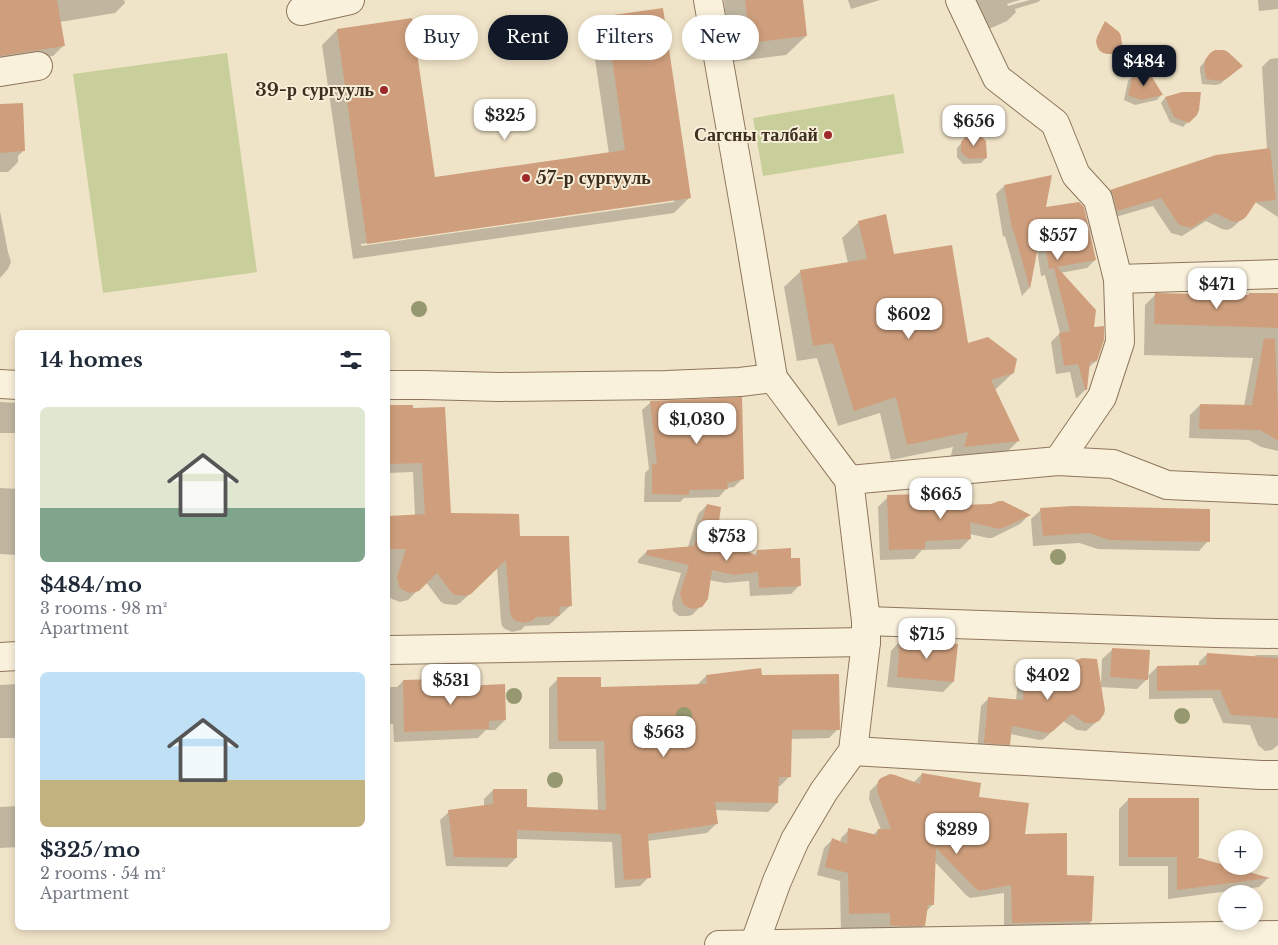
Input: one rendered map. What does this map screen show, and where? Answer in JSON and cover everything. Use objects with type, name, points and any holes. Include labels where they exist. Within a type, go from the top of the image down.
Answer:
[{"type":"street","points":[[301,11],[350,0]]},
{"type":"street","points":[[708,0],[773,378],[849,480],[866,631],[853,751],[824,791],[795,840],[754,945]]},
{"type":"street","points":[[960,0],[997,78],[1055,123],[1076,175],[1098,199],[1118,279],[1120,342],[1102,397],[1058,461]]},
{"type":"street","points":[[0,72],[38,66]]},
{"type":"street","points":[[1118,279],[1278,274]]},
{"type":"street","points":[[390,385],[499,387],[666,385],[740,382],[773,378]]},
{"type":"street","points":[[0,384],[15,385]]},
{"type":"street","points":[[849,480],[1058,461],[1114,464],[1167,484],[1278,490]]},
{"type":"street","points":[[390,650],[866,631],[1278,634]]},
{"type":"street","points":[[0,656],[15,656]]},
{"type":"street","points":[[853,751],[1251,775],[1278,775]]},
{"type":"street","points":[[719,945],[1278,935]]},
{"type":"green space","points":[[227,53],[257,272],[103,293],[73,74]]},
{"type":"green space","name":"Сагсны талбай","points":[[894,94],[904,153],[763,176],[753,118]]},
{"type":"building","points":[[0,0],[57,0],[65,46],[0,56]]},
{"type":"building","points":[[745,0],[803,0],[807,36],[759,42],[759,15],[747,15]]},
{"type":"building","name":"39-р сургууль","points":[[663,8],[664,15],[613,15]]},
{"type":"building","name":"39-р сургууль","points":[[405,19],[405,60],[418,60],[435,177],[625,150],[612,60],[671,60],[691,198],[367,244],[337,29]]},
{"type":"building","points":[[1105,21],[1119,32],[1121,36],[1122,44],[1119,54],[1103,53],[1097,46],[1097,37]]},
{"type":"building","points":[[1215,50],[1228,52],[1243,66],[1221,81],[1206,79],[1205,60]]},
{"type":"building","points":[[1133,74],[1145,74],[1152,77],[1163,95],[1141,100],[1128,95]]},
{"type":"building","points":[[1182,92],[1201,92],[1199,110],[1189,123],[1174,117],[1165,97]]},
{"type":"building","points":[[23,103],[25,151],[0,153],[0,104]]},
{"type":"building","points":[[968,134],[979,134],[986,141],[987,158],[969,159],[961,152],[961,142]]},
{"type":"building","points":[[1270,148],[1276,200],[1256,202],[1242,220],[1231,221],[1215,213],[1191,228],[1179,225],[1161,198],[1117,211],[1110,190],[1216,155]]},
{"type":"building","points":[[1052,175],[1046,207],[1079,202],[1084,207],[1096,260],[1057,267],[1096,310],[1094,327],[1104,326],[1104,340],[1097,361],[1090,362],[1087,390],[1085,390],[1078,364],[1064,366],[1059,333],[1070,331],[1054,268],[1049,269],[1042,226],[1030,289],[1012,229],[1004,185]]},
{"type":"building","points":[[886,214],[894,254],[952,245],[968,343],[988,337],[1017,359],[1014,373],[991,380],[1020,441],[964,447],[968,432],[907,445],[896,397],[854,411],[833,343],[813,346],[800,270],[867,259],[858,221]]},
{"type":"building","points":[[1155,293],[1249,295],[1249,293],[1278,293],[1278,328],[1154,324]]},
{"type":"building","points":[[1264,338],[1275,339],[1278,441],[1260,430],[1199,429],[1200,404],[1252,405]]},
{"type":"building","points":[[742,397],[744,479],[727,483],[728,489],[689,490],[689,495],[652,494],[652,464],[657,464],[650,401]]},
{"type":"building","points":[[390,405],[413,405],[413,408],[445,407],[451,513],[519,514],[520,536],[569,536],[572,606],[559,607],[560,616],[536,617],[532,621],[523,623],[514,620],[510,611],[506,560],[471,594],[466,596],[455,595],[451,592],[437,573],[419,591],[410,593],[402,590],[397,577],[406,549],[390,549],[390,516],[425,514],[422,463],[390,464]]},
{"type":"building","points":[[923,494],[924,506],[991,504],[1003,501],[1031,515],[999,529],[970,522],[971,539],[925,541],[925,549],[889,550],[887,495]]},
{"type":"building","points":[[707,504],[721,507],[716,544],[739,547],[757,556],[757,550],[791,548],[791,558],[800,558],[801,586],[759,588],[758,572],[734,575],[712,570],[708,599],[702,607],[693,609],[685,606],[680,593],[689,565],[646,555],[647,550],[694,546]]},
{"type":"building","points":[[1073,506],[1210,509],[1210,542],[1109,540],[1089,533],[1043,536],[1040,508]]},
{"type":"building","points":[[900,639],[958,644],[954,682],[897,677]]},
{"type":"building","points":[[1112,648],[1150,650],[1148,680],[1110,677]]},
{"type":"building","points":[[1207,653],[1278,658],[1278,718],[1231,715],[1220,690],[1157,691],[1157,666],[1206,665]]},
{"type":"building","points":[[1082,658],[1097,659],[1105,710],[1099,721],[1085,723],[1072,714],[1053,731],[1048,733],[1012,726],[1010,745],[984,743],[988,697],[1023,700],[1025,667],[1067,669],[1074,661]]},
{"type":"building","points":[[761,668],[762,675],[839,674],[840,730],[792,730],[791,777],[779,777],[778,803],[715,802],[718,824],[648,834],[651,878],[624,880],[621,834],[517,830],[517,858],[454,857],[448,810],[493,804],[493,789],[527,789],[527,807],[606,810],[604,741],[558,741],[557,677],[601,677],[601,687],[707,684],[706,675]]},
{"type":"building","points":[[440,679],[440,687],[505,684],[506,720],[489,721],[489,729],[404,732],[403,680]]},
{"type":"building","points":[[922,773],[981,783],[979,797],[1029,803],[1025,834],[1067,833],[1067,875],[1094,876],[1092,921],[1012,923],[1011,885],[979,891],[936,848],[934,905],[928,905],[925,926],[890,925],[890,913],[849,914],[848,873],[825,867],[832,838],[847,844],[848,828],[877,835],[878,829],[891,829],[877,791],[878,781],[890,774],[920,784]]},
{"type":"building","points":[[1128,798],[1199,798],[1199,857],[1196,857],[1218,863],[1218,875],[1259,875],[1270,878],[1177,890],[1177,857],[1128,857]]},
{"type":"place","name":"39-р сургууль","points":[[384,90]]},
{"type":"place","name":"Сагсны талбай","points":[[828,135]]},
{"type":"place","name":"57-р сургууль","points":[[526,178]]}]
